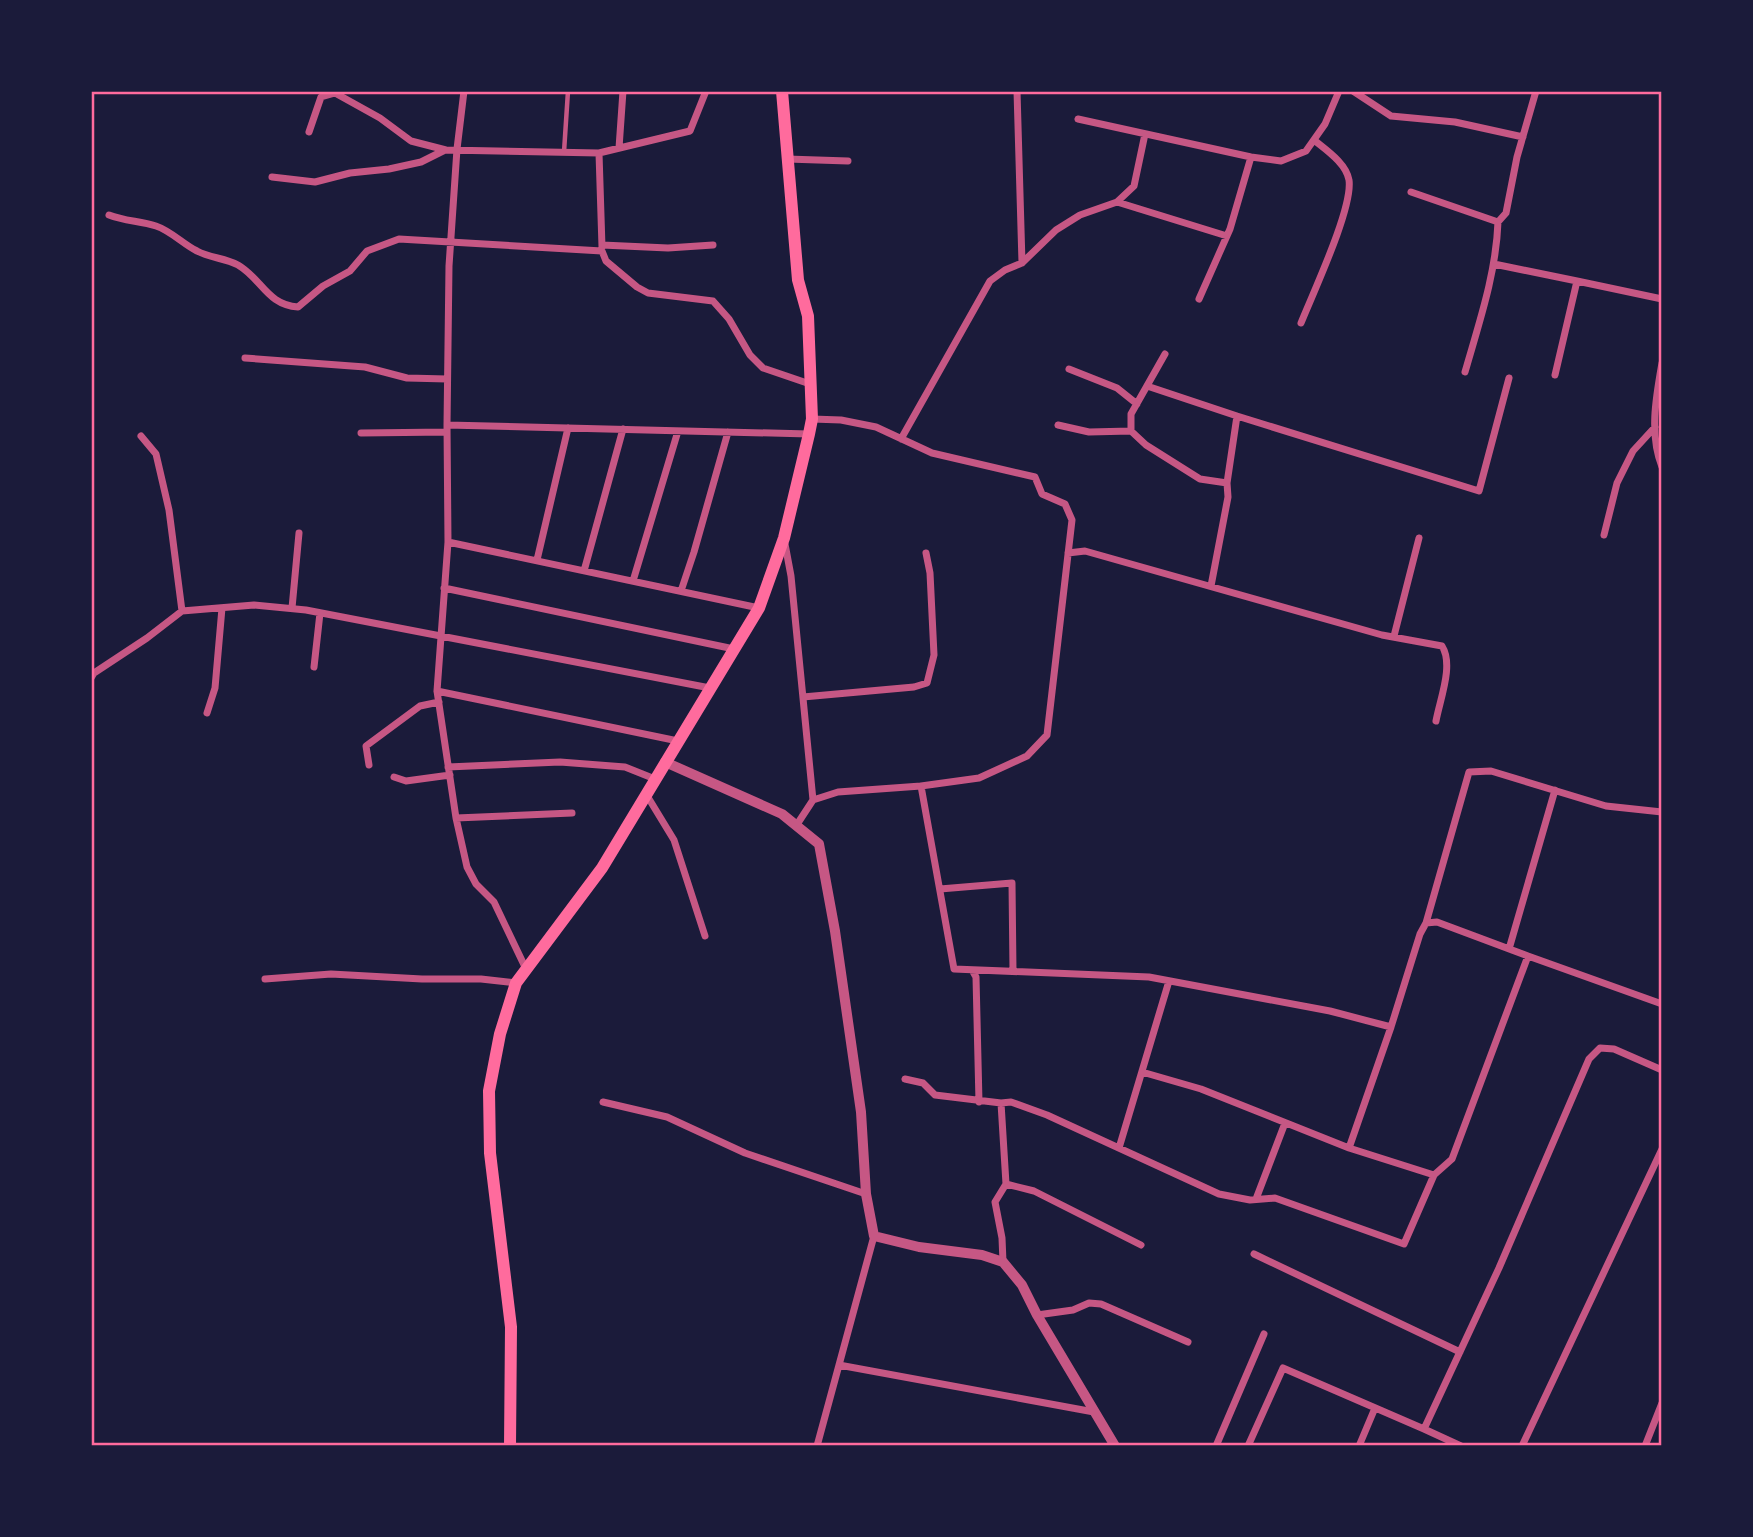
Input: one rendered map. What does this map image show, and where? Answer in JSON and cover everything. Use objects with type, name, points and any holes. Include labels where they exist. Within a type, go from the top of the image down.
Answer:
[{"type":"main road","points":[[510,1446],[511,1326],[490,1153],[489,1091],[500,1034],[516,983],[602,868],[758,608],[784,538],[809,434],[811,419],[808,316],[798,280],[782,91]]},
{"type":"street","points":[[464,91],[451,241],[447,379],[448,542],[437,691],[456,818],[467,867],[477,884],[494,902],[526,969]]},
{"type":"street","points":[[619,148],[622,91]]},
{"type":"street","points":[[309,132],[319,94],[335,93],[380,117],[411,141],[446,150],[599,153],[690,131],[706,91]]},
{"type":"street","points":[[1017,91],[1022,263]]},
{"type":"street","points":[[1078,119],[1251,157],[1281,161],[1306,151],[1325,124],[1339,91]]},
{"type":"street","points":[[1353,91],[1391,116],[1455,122],[1523,137]]},
{"type":"street","points":[[1465,372],[1494,264],[1498,222],[1506,213],[1536,91]]},
{"type":"street","points":[[901,439],[989,281],[1022,263],[1056,230],[1072,220],[1117,202],[1133,186],[1145,134]]},
{"type":"street","points":[[1301,323],[1346,205],[1349,178],[1338,160],[1314,140]]},
{"type":"street","points":[[272,177],[315,182],[350,173],[421,162],[446,150]]},
{"type":"street","points":[[599,153],[602,248],[606,261],[648,293],[713,301],[729,319],[750,355],[763,368],[810,384]]},
{"type":"street","points":[[1199,299],[1241,198],[1251,157]]},
{"type":"street","points":[[787,159],[848,162]]},
{"type":"street","points":[[1411,192],[1498,222]]},
{"type":"street","points":[[1117,202],[1227,236]]},
{"type":"street","points":[[109,215],[158,226],[196,251],[235,263],[252,276],[272,298],[285,306],[298,307],[323,286],[350,271],[367,251],[399,239],[602,248],[713,245]]},
{"type":"street","points":[[1494,264],[1662,299]]},
{"type":"street","points":[[1555,374],[1577,281]]},
{"type":"street","points":[[1131,431],[1131,414],[1165,354]]},
{"type":"street","points":[[245,358],[365,367],[407,378],[447,379]]},
{"type":"street","points":[[1662,363],[1655,427],[1655,450],[1662,467]]},
{"type":"street","points":[[1069,369],[1117,388],[1137,404]]},
{"type":"street","points":[[1147,386],[1479,491],[1509,378]]},
{"type":"street","points":[[1211,586],[1228,497],[1227,483],[1237,416]]},
{"type":"street","points":[[811,419],[841,420],[876,427],[933,453],[1035,477],[1042,494],[1065,504],[1072,520],[1047,736],[1027,756],[979,778],[921,786],[838,792],[813,800]]},
{"type":"street","points":[[1058,425],[1089,432],[1131,431],[1146,445],[1200,479],[1227,483]]},
{"type":"street","points":[[1604,534],[1617,484],[1633,451],[1655,427]]},
{"type":"street","points":[[361,433],[447,428],[568,428],[809,434]]},
{"type":"street","points":[[537,560],[568,428]]},
{"type":"street","points":[[584,570],[623,429]]},
{"type":"street","points":[[633,581],[678,431]]},
{"type":"street","points":[[681,591],[728,432]]},
{"type":"street","points":[[141,436],[156,454],[169,510],[181,611]]},
{"type":"street","points":[[292,608],[299,533]]},
{"type":"street","points":[[784,538],[791,576],[813,800],[796,826]]},
{"type":"street","points":[[1394,636],[1419,538]]},
{"type":"street","points":[[448,542],[758,608]]},
{"type":"street","points":[[1068,553],[1085,551],[1394,636],[1442,646],[1447,654],[1447,668],[1436,721]]},
{"type":"street","points":[[803,697],[914,687],[927,683],[934,655],[930,573],[926,553]]},
{"type":"street","points":[[444,588],[734,649]]},
{"type":"street","points":[[91,678],[94,673],[147,638],[181,611],[254,605],[292,608],[442,635],[710,688]]},
{"type":"street","points":[[207,713],[215,688],[222,608]]},
{"type":"street","points":[[314,667],[320,613]]},
{"type":"street","points":[[437,691],[678,741]]},
{"type":"street","points":[[369,765],[366,746],[420,706],[439,702]]},
{"type":"street","points":[[394,777],[406,781],[449,771],[560,762],[625,767],[655,779]]},
{"type":"street","points":[[665,762],[782,814],[818,844],[861,1112],[866,1194],[874,1236],[817,1446]]},
{"type":"street","points":[[1349,1148],[1420,934],[1426,923],[1469,772],[1491,771],[1606,806],[1662,812]]},
{"type":"street","points":[[921,786],[954,969],[1149,977],[1330,1011],[1391,1027]]},
{"type":"street","points":[[1509,949],[1555,790]]},
{"type":"street","points":[[646,794],[674,840],[705,936]]},
{"type":"street","points":[[456,818],[572,813]]},
{"type":"street","points":[[940,890],[1012,883],[1013,971]]},
{"type":"street","points":[[1426,923],[1437,922],[1662,1004]]},
{"type":"street","points":[[905,1079],[923,1083],[935,1095],[979,1102],[1011,1102],[1047,1115],[1219,1194],[1256,1199],[1275,1198],[1404,1244],[1434,1175],[1452,1159],[1528,956]]},
{"type":"street","points":[[972,970],[976,977],[979,1102]]},
{"type":"street","points":[[265,979],[331,974],[481,979],[516,983]]},
{"type":"street","points":[[1119,1148],[1169,981]]},
{"type":"street","points":[[1424,1429],[1499,1268],[1589,1059],[1600,1048],[1614,1049],[1662,1070]]},
{"type":"street","points":[[1142,1072],[1201,1089],[1349,1148],[1434,1175]]},
{"type":"street","points":[[603,1102],[667,1117],[745,1153],[866,1194]]},
{"type":"street","points":[[1001,1103],[1006,1184],[995,1202],[1002,1238],[1003,1262]]},
{"type":"street","points":[[1256,1199],[1285,1123]]},
{"type":"street","points":[[1522,1446],[1662,1149]]},
{"type":"street","points":[[1006,1184],[1034,1191],[1141,1245]]},
{"type":"street","points":[[874,1236],[919,1247],[982,1255],[1003,1262],[1022,1285],[1115,1446]]},
{"type":"street","points":[[1254,1254],[1460,1352]]},
{"type":"street","points":[[1037,1315],[1073,1310],[1089,1303],[1101,1304],[1188,1342]]},
{"type":"street","points":[[1216,1446],[1264,1334]]},
{"type":"street","points":[[839,1365],[1094,1412]]},
{"type":"street","points":[[1248,1446],[1283,1368],[1461,1446]]},
{"type":"street","points":[[1645,1446],[1662,1403]]},
{"type":"street","points":[[1359,1446],[1375,1408]]},
{"type":"lane","points":[[564,153],[568,91]]}]
